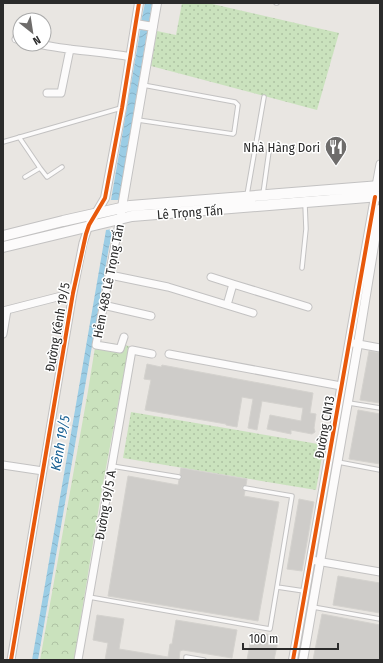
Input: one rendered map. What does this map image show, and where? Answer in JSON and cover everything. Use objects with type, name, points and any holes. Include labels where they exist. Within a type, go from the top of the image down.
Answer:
[{"type":"main road","name":"Lê Trọng Tấn","points":[[3,236],[122,207],[378,186]]},
{"type":"main road","points":[[377,197],[378,186]]},
{"type":"main road","name":"Lê Trọng Tấn","points":[[3,247],[120,218],[377,197]]},
{"type":"street","name":"Đường Kênh 19/5","points":[[120,218],[142,85],[144,25],[139,3]]},
{"type":"street","name":"Đường Kênh 19/5","points":[[11,660],[73,293],[83,243],[89,226],[105,198],[131,56],[144,25],[156,3]]},
{"type":"street","points":[[52,46],[131,56]]},
{"type":"street","points":[[47,93],[61,93],[70,49]]},
{"type":"street","points":[[378,186],[380,164]]},
{"type":"street","name":"Đường CN13","points":[[303,660],[358,344],[359,314],[377,197]]},
{"type":"street","name":"Đường CN13","points":[[293,660],[349,342],[359,314],[380,209]]},
{"type":"street","name":"Hẻm 488 Lê Trọng Tấn","points":[[120,218],[96,345],[120,349],[124,337]]},
{"type":"street","points":[[110,275],[168,287],[253,313]]},
{"type":"street","points":[[211,277],[308,307]]},
{"type":"street","points":[[226,305],[233,284]]},
{"type":"street","points":[[3,334],[5,310],[73,293]]},
{"type":"street","points":[[103,305],[151,316]]},
{"type":"street","points":[[349,342],[380,348]]},
{"type":"street","name":"Đường 19/5 A","points":[[78,660],[132,350],[152,354]]},
{"type":"street","points":[[168,354],[341,386]]},
{"type":"street","points":[[338,401],[348,403]]},
{"type":"street","points":[[3,465],[43,471]]},
{"type":"street","points":[[311,560],[380,572]]},
{"type":"lane","points":[[137,120],[234,133],[238,105],[235,102],[142,85]]},
{"type":"lane","points":[[247,196],[264,98]]},
{"type":"lane","points":[[3,142],[122,108]]},
{"type":"lane","points":[[19,137],[46,177],[62,167]]},
{"type":"lane","points":[[263,195],[269,151]]},
{"type":"lane","points":[[25,178],[40,168]]},
{"type":"lane","points":[[302,268],[306,229],[305,203]]},
{"type":"lane","points":[[348,403],[380,408]]},
{"type":"lane","points":[[338,462],[380,470]]},
{"type":"lane","points":[[112,466],[179,477]]},
{"type":"lane","points":[[89,598],[270,629],[292,496],[245,488]]},
{"type":"lane","points":[[277,587],[305,591]]},
{"type":"lane","points":[[312,607],[380,619]]},
{"type":"lane","points":[[186,660],[186,657],[204,660]]},
{"type":"green space","points":[[182,3],[208,3],[339,33],[317,110],[151,66],[157,31],[176,35]]},
{"type":"green space","points":[[96,341],[129,346],[101,494],[74,660],[40,660],[88,391]]},
{"type":"green space","points":[[131,412],[324,445],[316,490],[123,458]]},
{"type":"water","points":[[145,3],[152,3],[149,23],[141,22]]},
{"type":"water","points":[[141,26],[148,27],[119,200],[111,200]]},
{"type":"water","points":[[114,229],[109,247],[38,660],[32,660],[106,230]]},
{"type":"building","points":[[369,351],[380,353],[380,403],[360,400]]},
{"type":"building","points":[[147,364],[161,367],[162,365],[313,393],[310,413],[316,414],[314,428],[315,432],[312,434],[291,430],[291,434],[267,429],[270,415],[301,421],[303,408],[262,401],[257,430],[248,428],[253,399],[242,397],[237,427],[145,410],[151,380],[144,379]]},
{"type":"building","points":[[358,410],[380,414],[380,464],[349,459]]},
{"type":"building","points":[[181,468],[247,479],[246,485],[242,487],[245,491],[244,496],[279,502],[258,621],[108,596],[128,476],[178,485],[179,480],[182,478],[180,474]]},
{"type":"building","points":[[299,499],[314,502],[302,571],[287,569]]},
{"type":"building","points":[[338,576],[380,583],[380,613],[333,605]]},
{"type":"building","points":[[322,614],[380,625],[380,660],[313,660]]},
{"type":"building","points":[[97,615],[124,619],[119,649],[168,657],[176,620],[237,630],[232,658],[183,650],[180,651],[179,660],[105,660],[108,643],[93,640]]},
{"type":"building","points":[[252,632],[279,636],[274,660],[247,660]]},
{"type":"cycle path","points":[[11,660],[73,293],[89,225],[105,198],[122,108],[139,3]]},
{"type":"cycle path","points":[[293,660],[375,197]]},
{"type":"place","name":"Nhà Hàng Dori","points":[[336,166]]},
{"type":"water label","name":"Kênh 19/5","points":[[60,443]]}]
